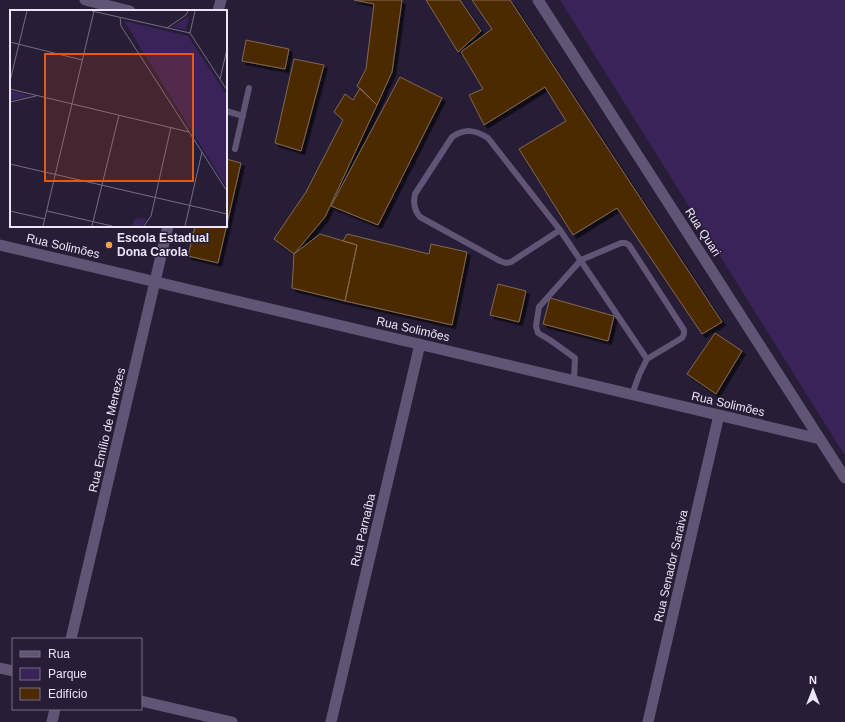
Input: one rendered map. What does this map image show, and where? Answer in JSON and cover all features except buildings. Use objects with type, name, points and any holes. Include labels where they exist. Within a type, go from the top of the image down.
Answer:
[{"type":"street","points":[[85,0],[126,10]]},
{"type":"street","points":[[218,10],[221,0]]},
{"type":"street","name":"Rua Quari","points":[[538,0],[845,478]]},
{"type":"street","name":"Rua Emílio de Menezes","points":[[71,638],[168,227]]},
{"type":"street","name":"Rua Solimões","points":[[0,245],[820,439]]},
{"type":"street","name":"Rua Parnaíba","points":[[331,722],[420,344]]},
{"type":"street","name":"Rua Senador Saraiva","points":[[648,722],[719,415]]},
{"type":"street","points":[[0,668],[12,671]]},
{"type":"street","points":[[142,701],[232,722]]},
{"type":"street","points":[[52,722],[55,710]]},
{"type":"lane","points":[[235,149],[250,88]]},
{"type":"lane","points":[[227,111],[242,116]]},
{"type":"lane","points":[[560,230],[511,262],[506,263],[420,217],[416,213],[413,201],[415,194],[452,137],[464,131],[477,132],[488,138],[560,230],[647,359]]},
{"type":"lane","points":[[574,381],[575,358],[538,333],[536,326],[539,307],[581,260],[620,243],[625,243],[629,245],[684,330],[682,338],[647,359],[639,374],[632,395]]},
{"type":"green space","points":[[560,0],[845,0],[845,456]]},
{"type":"place","name":"Escola Estadual Dona Carola","points":[[109,245]]}]
